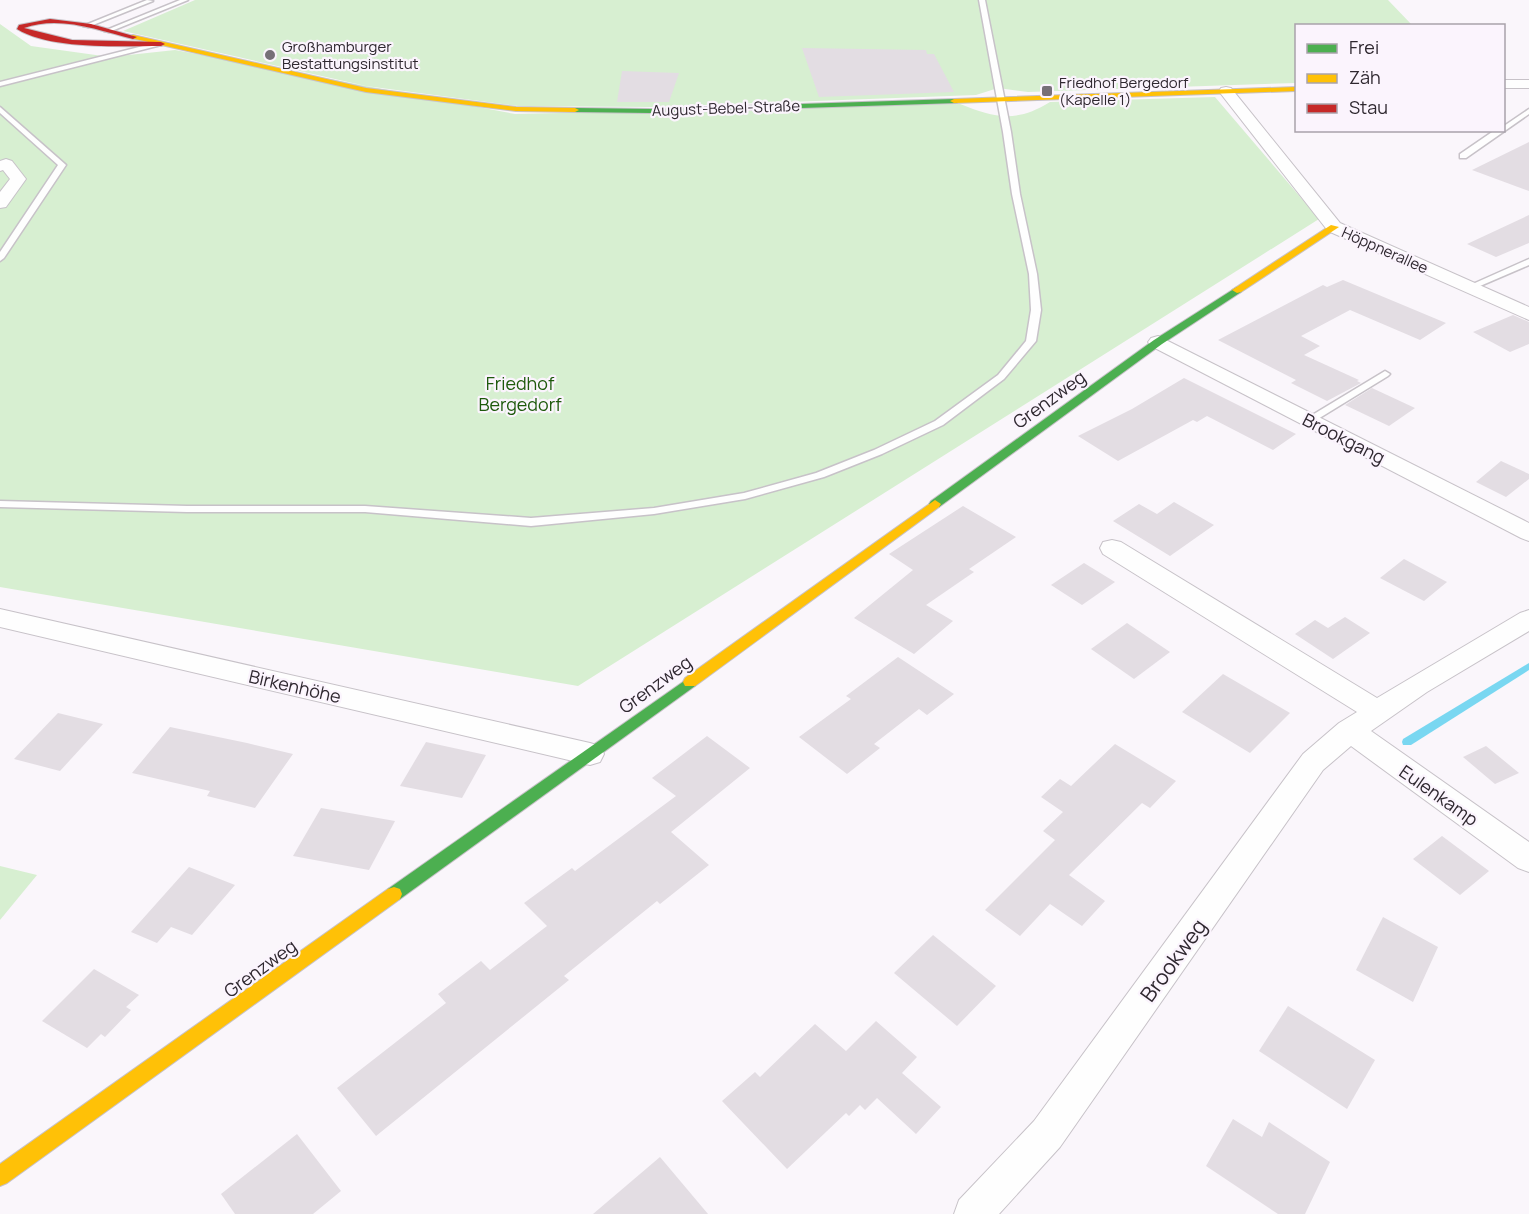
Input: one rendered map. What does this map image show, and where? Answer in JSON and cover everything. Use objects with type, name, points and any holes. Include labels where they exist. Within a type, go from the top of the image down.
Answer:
[{"type":"street","name":"August-Bebel-Straße","points":[[161,44],[81,40],[36,35],[20,29],[26,24],[42,20],[61,20],[366,90],[516,110],[651,111],[1001,97],[1295,89]]},
{"type":"street","points":[[1505,84],[1529,84]]},
{"type":"street","name":"Höppnerallee","points":[[1226,91],[1334,227],[1529,314]]},
{"type":"street","points":[[0,166],[6,164],[18,179],[0,203]]},
{"type":"street","name":"Grenzweg","points":[[0,1176],[1158,342],[1334,227]]},
{"type":"street","name":"Brookgang","points":[[1158,342],[1529,533]]},
{"type":"street","points":[[1112,548],[1377,711]]},
{"type":"street","name":"Birkenhöhe","points":[[0,618],[590,753]]},
{"type":"street","name":"Brookweg","points":[[973,1214],[1047,1134],[1313,762],[1348,730],[1529,618]]},
{"type":"street","name":"Eulenkamp","points":[[1348,730],[1529,859]]},
{"type":"lane","points":[[107,31],[186,0]]},
{"type":"lane","points":[[0,504],[187,509],[365,509],[531,522],[654,511],[745,496],[820,476],[939,423],[1001,377],[1031,341],[1036,310],[1033,274],[1016,194],[1001,97],[982,0]]},
{"type":"lane","points":[[86,26],[150,1]]},
{"type":"lane","points":[[0,84],[161,44]]},
{"type":"lane","points":[[0,109],[62,165],[0,258]]},
{"type":"lane","points":[[1505,128],[1529,111]]},
{"type":"lane","points":[[1463,156],[1499,132]]},
{"type":"lane","points":[[1470,287],[1529,262]]},
{"type":"lane","points":[[1309,420],[1385,374]]},
{"type":"green space","points":[[195,0],[1388,0],[1411,24],[1295,24],[1295,83],[1028,92],[998,88],[976,95],[651,107],[518,106],[366,86],[123,31]]},
{"type":"green space","name":"Friedhof Bergedorf","points":[[0,24],[31,46],[110,57],[175,50],[515,114],[960,104],[984,113],[1016,116],[1038,109],[1050,102],[1215,97],[1319,219],[578,686],[0,587]]},
{"type":"green space","points":[[0,866],[37,875],[0,920]]},
{"type":"building","points":[[802,48],[926,50],[927,54],[934,54],[954,92],[819,97]]},
{"type":"building","points":[[622,71],[679,73],[669,102],[617,102]]},
{"type":"building","points":[[1529,142],[1529,191],[1472,170]]},
{"type":"building","points":[[1529,215],[1529,243],[1496,257],[1467,244]]},
{"type":"building","points":[[1343,280],[1446,323],[1420,340],[1350,310],[1301,336],[1320,346],[1304,355],[1359,380],[1357,381],[1361,383],[1327,401],[1291,383],[1296,380],[1218,340],[1323,285],[1327,287]]},
{"type":"building","points":[[1513,315],[1529,322],[1529,344],[1510,352],[1473,332]]},
{"type":"building","points":[[1184,378],[1296,434],[1273,450],[1207,416],[1197,422],[1193,420],[1118,461],[1078,436],[1132,409]]},
{"type":"building","points":[[1372,388],[1415,408],[1389,426],[1345,405]]},
{"type":"building","points":[[1501,461],[1529,474],[1529,479],[1506,497],[1476,482]]},
{"type":"building","points":[[1174,502],[1214,525],[1170,556],[1113,521],[1139,504],[1157,514]]},
{"type":"building","points":[[963,506],[1016,537],[969,569],[974,572],[926,605],[953,621],[914,654],[854,618],[913,570],[889,554]]},
{"type":"building","points":[[1404,559],[1447,582],[1424,601],[1380,578]]},
{"type":"building","points":[[1084,563],[1115,582],[1082,605],[1051,585]]},
{"type":"building","points":[[1345,617],[1370,633],[1333,659],[1295,634],[1315,620],[1328,628]]},
{"type":"building","points":[[1127,623],[1170,652],[1134,679],[1091,649]]},
{"type":"building","points":[[898,657],[954,694],[927,715],[919,709],[874,744],[880,748],[847,774],[799,737],[851,699],[846,696]]},
{"type":"building","points":[[1223,674],[1290,713],[1250,753],[1182,712]]},
{"type":"building","points":[[58,713],[103,724],[60,771],[14,759]]},
{"type":"building","points":[[170,727],[293,754],[255,808],[207,796],[210,791],[132,773]]},
{"type":"building","points":[[707,736],[750,768],[671,832],[709,865],[660,904],[657,901],[564,976],[569,980],[376,1136],[337,1088],[446,1003],[438,994],[481,961],[490,970],[547,926],[524,903],[572,868],[575,871],[676,796],[652,778]]},
{"type":"building","points":[[426,742],[486,755],[462,798],[400,786]]},
{"type":"building","points":[[1115,744],[1176,781],[1150,808],[1142,803],[1069,875],[1105,901],[1082,926],[1050,904],[1020,936],[985,910],[1055,840],[1043,831],[1063,812],[1041,797],[1060,779],[1071,786]]},
{"type":"building","points":[[1486,746],[1519,773],[1495,784],[1463,757]]},
{"type":"building","points":[[321,808],[395,821],[369,870],[293,856]]},
{"type":"building","points":[[1442,836],[1489,871],[1460,895],[1413,859]]},
{"type":"building","points":[[189,867],[235,885],[192,935],[171,927],[157,943],[131,932]]},
{"type":"building","points":[[1383,917],[1438,947],[1413,1002],[1356,970]]},
{"type":"building","points":[[933,935],[996,986],[957,1026],[894,973]]},
{"type":"building","points":[[94,969],[139,995],[126,1007],[131,1010],[105,1037],[101,1034],[87,1048],[42,1021]]},
{"type":"building","points":[[1288,1006],[1375,1060],[1347,1109],[1259,1051]]},
{"type":"building","points":[[876,1021],[917,1057],[902,1073],[941,1107],[916,1134],[877,1098],[865,1110],[860,1105],[849,1116],[846,1113],[787,1169],[722,1101],[755,1072],[760,1077],[815,1024],[846,1051]]},
{"type":"building","points":[[1233,1119],[1262,1137],[1269,1122],[1330,1162],[1305,1214],[1278,1214],[1206,1166]]},
{"type":"building","points":[[297,1134],[341,1191],[313,1214],[235,1214],[221,1194]]},
{"type":"building","points":[[660,1157],[708,1214],[593,1214]]},
{"type":"waterway","points":[[1407,742],[1529,666]]},
{"type":"traffic: fast","points":[[575,110],[651,111],[954,101]]},
{"type":"traffic: fast","points":[[935,504],[1158,342],[1237,290]]},
{"type":"traffic: fast","points":[[394,894],[690,682]]},
{"type":"traffic: slow","points":[[133,37],[366,90],[516,109],[575,110]]},
{"type":"traffic: slow","points":[[954,101],[1295,89]]},
{"type":"traffic: slow","points":[[1237,290],[1334,227]]},
{"type":"traffic: slow","points":[[690,682],[935,504]]},
{"type":"traffic: slow","points":[[0,1176],[394,894]]},
{"type":"traffic: jam","points":[[133,37],[77,23],[50,21],[21,26],[20,29],[72,42],[161,44]]},
{"type":"place","name":"Großhamburger Bestattungsinstitut","points":[[270,55]]},
{"type":"place","name":"Friedhof Bergedorf (Kapelle 1)","points":[[1047,91]]}]
